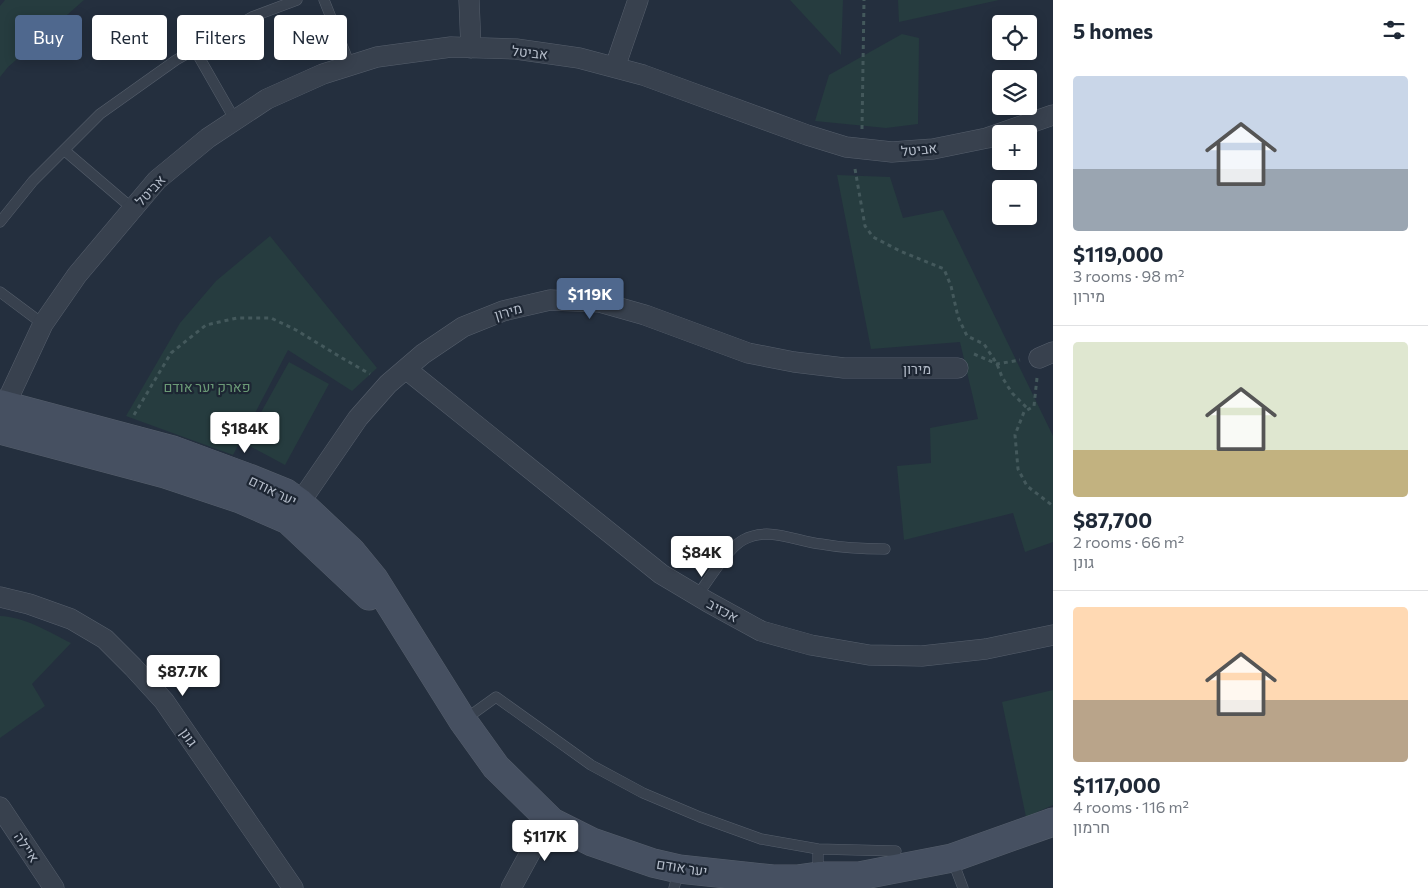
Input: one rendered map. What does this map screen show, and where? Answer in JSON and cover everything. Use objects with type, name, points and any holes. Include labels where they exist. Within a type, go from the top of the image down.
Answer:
[{"type":"street","points":[[469,0],[471,48]]},
{"type":"street","points":[[615,67],[638,0]]},
{"type":"street","name":"אביטל","points":[[1,414],[44,324],[77,275],[157,180],[208,138],[267,99],[323,74],[377,57],[451,47],[516,49],[579,58],[643,75],[846,147],[892,152],[933,149],[987,138],[1053,115]]},
{"type":"street","name":"מירון","points":[[294,511],[358,418],[388,384],[423,354],[463,327],[503,311],[550,300],[599,302],[645,315],[748,353],[794,362],[844,368],[958,368]]},
{"type":"street","name":"אכזיב","points":[[406,369],[661,574],[761,631],[811,644],[869,655],[922,656],[986,650],[1053,636]]},
{"type":"street","name":"יער אודם","points":[[1,414],[121,436],[173,450],[286,493],[294,511],[406,630],[463,721],[496,767],[552,822],[592,842],[653,863],[676,878],[804,881],[859,876],[952,858],[1053,822]]},
{"type":"street","name":"יער אודם","points":[[1,414],[165,474],[240,499],[294,511]]},
{"type":"street","name":"גונן","points":[[0,597],[28,604],[71,619],[105,639],[164,701],[293,888]]},
{"type":"street","name":"איילה","points":[[0,807],[54,888]]},
{"type":"street","points":[[511,888],[535,844],[552,822]]},
{"type":"lane","points":[[257,15],[298,0]]},
{"type":"lane","points":[[324,0],[350,65]]},
{"type":"lane","points":[[0,222],[33,181],[100,114],[177,59]]},
{"type":"lane","points":[[200,60],[235,120]]},
{"type":"lane","points":[[64,150],[133,209]]},
{"type":"lane","points":[[0,292],[44,324]]},
{"type":"lane","points":[[697,596],[726,556],[742,540],[759,533],[785,535],[811,543],[852,549],[885,549]]},
{"type":"lane","points":[[463,721],[496,697],[591,765],[643,793],[700,817],[761,839],[818,849],[896,851]]},
{"type":"lane","points":[[804,881],[818,849]]},
{"type":"lane","points":[[952,858],[964,888]]},
{"type":"path","points":[[864,0],[857,148],[865,226],[873,237],[900,252],[944,269],[952,286],[958,317],[967,336],[984,344],[1012,393],[1028,409]]},
{"type":"path","points":[[121,436],[171,353],[206,325],[238,318],[271,318],[296,330],[388,384]]},
{"type":"path","points":[[972,353],[997,364],[1046,355],[1034,406],[1024,412],[1015,436],[1018,469],[1026,486],[1053,506]]},
{"type":"green space","points":[[5,0],[84,0],[67,15],[15,15],[16,60],[0,77],[0,6]]},
{"type":"green space","points":[[790,0],[843,0],[841,55]]},
{"type":"green space","points":[[898,0],[999,0],[899,22]]},
{"type":"green space","points":[[902,34],[919,38],[918,124],[886,128],[815,121],[829,75]]},
{"type":"green space","points":[[837,175],[890,177],[903,218],[943,210],[1053,436],[1053,542],[1025,552],[1013,513],[904,540],[897,466],[931,463],[930,428],[978,419],[960,342],[871,349]]},
{"type":"green space","name":"פארק יער אודם","points":[[270,236],[377,368],[352,391],[288,350],[233,455],[126,416],[180,323],[216,281]]},
{"type":"green space","points":[[289,362],[329,384],[285,465],[244,443]]},
{"type":"green space","points":[[0,616],[28,622],[71,643],[32,684],[45,706],[0,738]]},
{"type":"green space","points":[[1053,690],[1053,805],[1026,817],[1002,702]]}]
